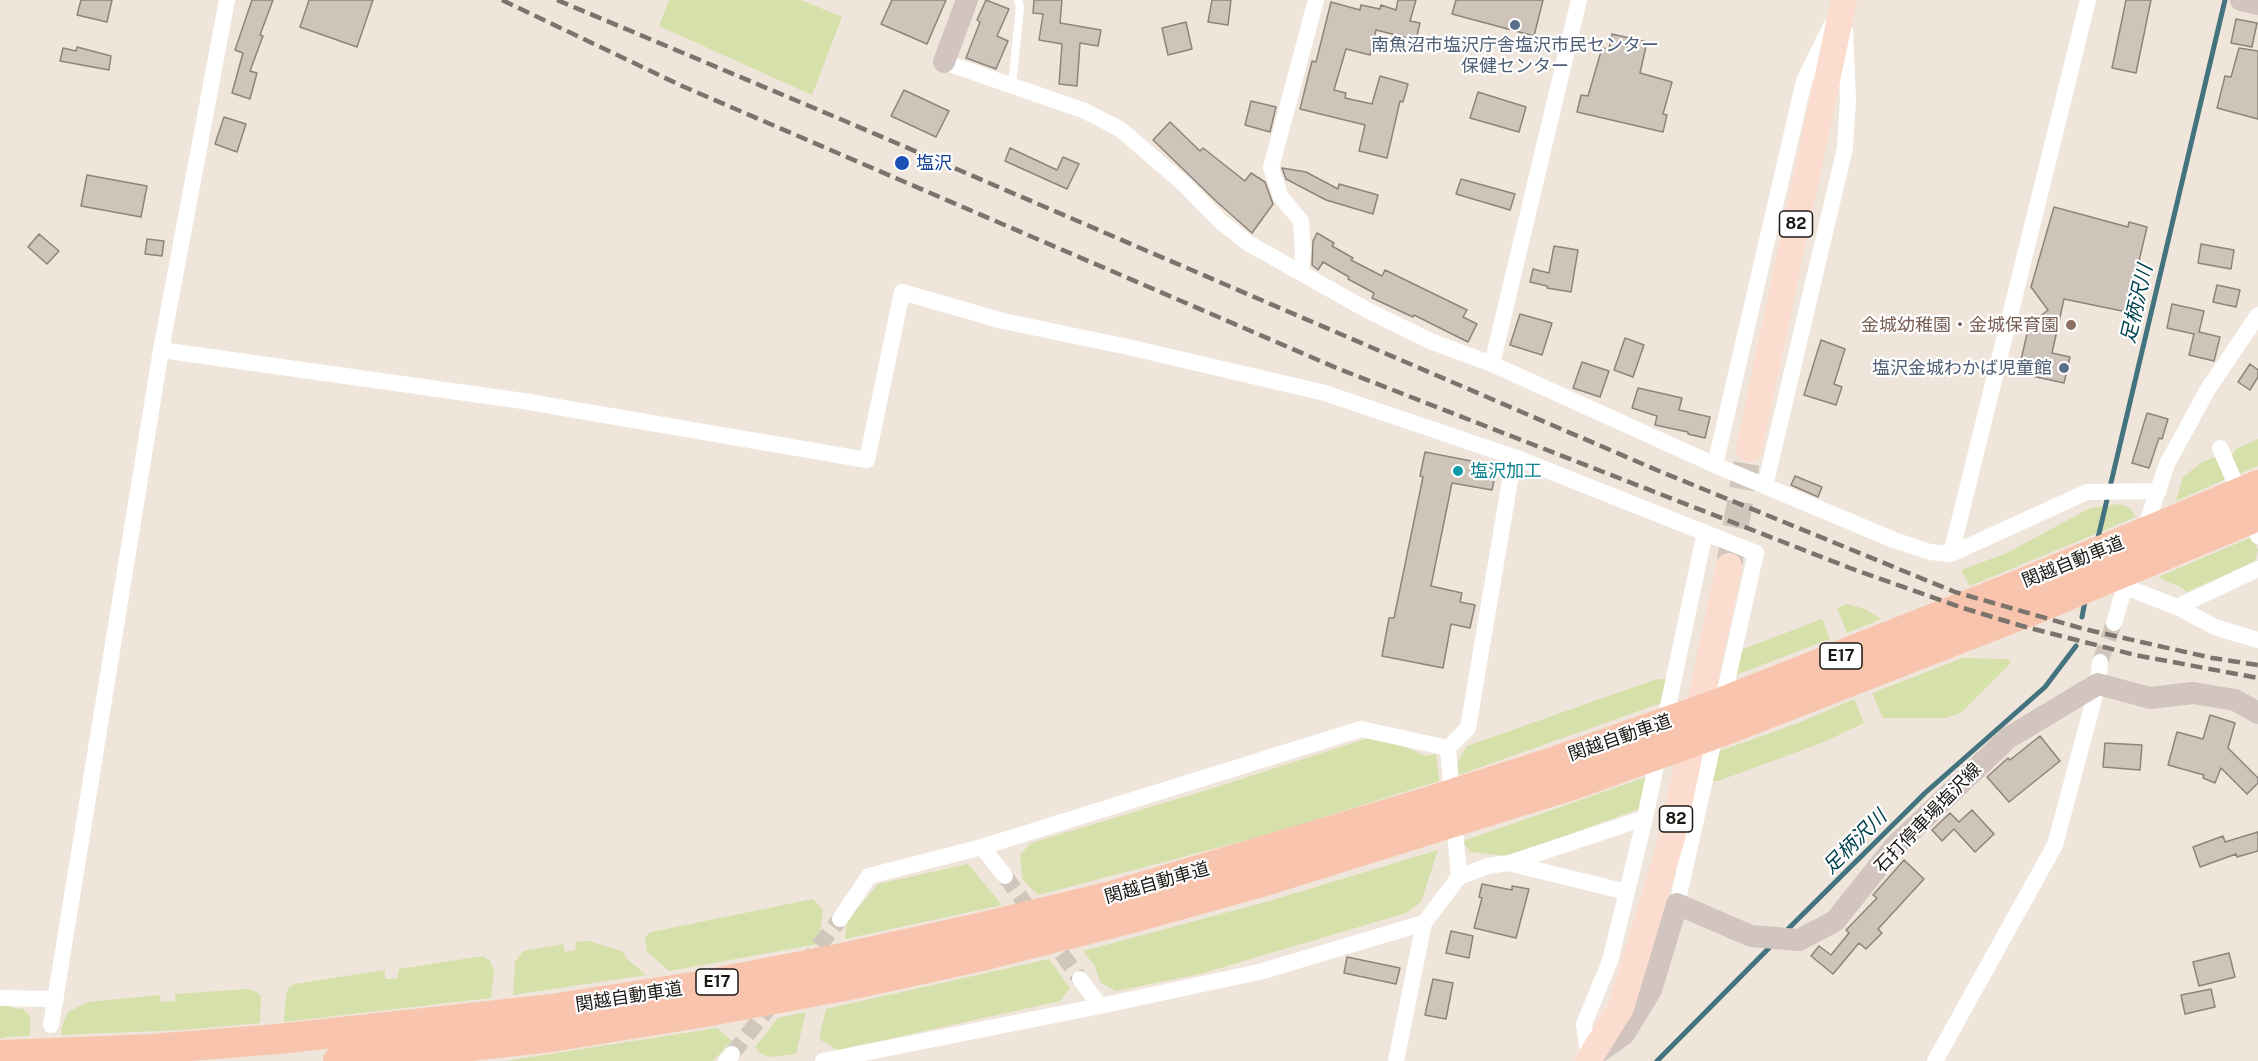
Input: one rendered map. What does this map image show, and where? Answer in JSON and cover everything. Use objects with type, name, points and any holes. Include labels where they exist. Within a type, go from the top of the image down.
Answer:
[{"type":"highway","name":"関越自動車道","points":[[338,1061],[550,1037],[699,1013],[849,985],[982,956],[1265,881],[1420,819],[1558,760],[1712,705],[2021,584],[2258,485]]},
{"type":"highway","name":"関越自動車道","points":[[0,1055],[278,1039],[552,1009],[699,986],[979,928],[1420,819],[1566,787],[1726,730],[2022,615],[2258,516]]},
{"type":"main road","points":[[944,62],[967,0]]},
{"type":"main road","name":"82","points":[[1749,449],[1844,0]]},
{"type":"main road","points":[[2242,0],[2258,4]]},
{"type":"main road","name":"82","points":[[1588,1061],[1621,1008],[1672,838],[1729,566]]},
{"type":"main road","points":[[2099,673],[2150,698],[2193,693],[2235,700],[2258,713]]},
{"type":"main road","name":"石打停車場塩沢線","points":[[1677,904],[1751,936],[1799,940],[1835,921],[1894,847],[2008,738],[2099,673]]},
{"type":"main road","points":[[1588,1061],[1624,1034],[1651,990],[1677,904]]},
{"type":"street","points":[[51,1025],[160,350],[227,0]]},
{"type":"street","points":[[1301,273],[1303,251],[1301,221],[1281,197],[1270,168],[1316,0]]},
{"type":"street","points":[[1492,363],[1579,0]]},
{"type":"street","points":[[1715,465],[1804,81],[1844,0]]},
{"type":"street","points":[[1766,486],[1845,148],[1848,99],[1844,0]]},
{"type":"street","points":[[1951,554],[2088,0]]},
{"type":"street","points":[[944,62],[1085,111],[1120,129],[1184,184],[1220,221],[1248,243],[1367,310],[1430,341],[1492,363],[1715,465],[1894,540],[1929,552],[1951,554],[2087,492],[2158,491]]},
{"type":"street","points":[[160,350],[523,401],[867,460],[902,292],[1003,321],[1128,347],[1325,393],[1514,457],[1756,553],[1677,904]]},
{"type":"street","points":[[2114,622],[2121,604],[2123,586],[2167,464],[2208,389],[2258,315]]},
{"type":"street","points":[[2220,448],[2258,536]]},
{"type":"street","points":[[1459,877],[1448,748],[1468,728],[1514,457]]},
{"type":"street","points":[[1588,1061],[1584,1024],[1610,961],[1627,892],[1645,818],[1705,532]]},
{"type":"street","points":[[2177,607],[2258,569]]},
{"type":"street","points":[[2123,586],[2177,607],[2216,627],[2258,640]]},
{"type":"street","points":[[1677,663],[1735,643]]},
{"type":"street","points":[[1935,1061],[2055,845],[2099,673]]},
{"type":"street","points":[[840,919],[869,876],[982,847],[1362,729],[1448,748]]},
{"type":"street","points":[[1396,1061],[1424,923],[1459,877],[1645,818]]},
{"type":"street","points":[[982,847],[1005,876]]},
{"type":"street","points":[[1508,863],[1627,892]]},
{"type":"street","points":[[823,1061],[1259,972],[1424,923]]},
{"type":"street","points":[[1080,979],[1101,1006]]},
{"type":"street","points":[[0,998],[56,999]]},
{"type":"lane","points":[[1012,85],[1020,7],[1018,0]]},
{"type":"green space","points":[[669,0],[801,0],[842,17],[812,95],[659,26]]},
{"type":"green space","points":[[2258,439],[2258,466],[2239,474],[2231,457],[2236,449]]},
{"type":"green space","points":[[2215,457],[2226,479],[2176,501],[2183,477],[2202,462]]},
{"type":"green space","points":[[2119,504],[2130,508],[2136,517],[1970,586],[1961,570],[2007,553],[2090,508]]},
{"type":"green space","points":[[2252,537],[2258,550],[2255,561],[2187,592],[2158,577]]},
{"type":"green space","points":[[1846,604],[1865,609],[1881,619],[1847,633],[1837,608]]},
{"type":"green space","points":[[1822,619],[1830,639],[1733,676],[1738,651]]},
{"type":"green space","points":[[1963,658],[2008,659],[2011,663],[1961,713],[1946,718],[1883,718],[1872,693]]},
{"type":"green space","points":[[1669,678],[1664,702],[1456,776],[1457,764],[1467,746],[1654,680]]},
{"type":"green space","points":[[1854,699],[1864,723],[1824,742],[1718,781],[1710,781],[1717,752],[1801,722]]},
{"type":"green space","points":[[1384,738],[1424,756],[1436,754],[1439,781],[1270,834],[1038,895],[1023,880],[1020,855],[1031,843],[1217,787],[1365,739]]},
{"type":"green space","points":[[1649,776],[1644,807],[1576,832],[1506,856],[1471,852],[1463,843],[1466,840]]},
{"type":"green space","points":[[1438,850],[1421,902],[1406,913],[1200,974],[1116,991],[1100,982],[1095,966],[1083,951],[1266,902]]},
{"type":"green space","points":[[968,864],[1002,905],[845,939],[847,921],[878,884]]},
{"type":"green space","points":[[813,899],[823,910],[818,944],[669,971],[647,952],[645,937],[651,932]]},
{"type":"green space","points":[[589,941],[624,952],[625,957],[646,975],[513,995],[515,962],[523,951],[563,944],[565,952],[576,950],[575,942]]},
{"type":"green space","points":[[483,956],[490,961],[494,970],[491,998],[284,1022],[286,994],[289,987],[294,984],[385,970],[385,979],[397,979],[399,969]]},
{"type":"green space","points":[[1049,959],[1070,988],[1060,1001],[838,1050],[819,1039],[826,1009]]},
{"type":"green space","points":[[248,989],[261,996],[260,1023],[182,1030],[61,1035],[68,1012],[88,1002],[160,995],[161,1002],[175,1001],[175,994]]},
{"type":"green space","points":[[0,1003],[8,1003],[12,1008],[23,1009],[30,1016],[30,1036],[0,1039]]},
{"type":"green space","points":[[806,1012],[796,1054],[768,1057],[755,1047],[778,1018]]},
{"type":"green space","points":[[717,1028],[732,1041],[713,1061],[505,1061]]},
{"type":"building","points":[[81,0],[112,0],[107,22],[77,15]]},
{"type":"building","points":[[252,0],[273,0],[250,71],[257,73],[250,99],[232,93],[243,53],[235,50]]},
{"type":"building","points":[[309,0],[373,0],[357,47],[300,27]]},
{"type":"building","points":[[892,0],[946,0],[927,44],[881,24]]},
{"type":"building","points":[[986,0],[1009,9],[997,36],[1008,41],[996,69],[966,58],[980,22],[977,20]]},
{"type":"building","points":[[1034,0],[1062,0],[1060,23],[1101,30],[1098,46],[1080,43],[1077,86],[1059,84],[1062,44],[1039,40],[1043,14],[1033,13]]},
{"type":"building","points":[[1212,0],[1231,0],[1228,25],[1208,22]]},
{"type":"building","points":[[1398,0],[1416,0],[1410,21],[1420,23],[1416,40],[1376,30],[1370,55],[1346,49],[1334,90],[1346,93],[1345,98],[1372,104],[1380,76],[1408,84],[1403,102],[1400,101],[1387,158],[1359,151],[1365,125],[1300,109],[1312,61],[1316,62],[1331,2],[1360,10],[1361,5],[1380,9],[1381,5],[1396,10]]},
{"type":"building","name":"南魚沼市塩沢庁舎塩沢市民センター 保健センター","points":[[1456,0],[1543,0],[1534,36],[1452,14]]},
{"type":"building","points":[[2126,0],[2151,0],[2136,73],[2112,68]]},
{"type":"building","points":[[2236,19],[2257,23],[2252,47],[2231,43]]},
{"type":"building","points":[[1186,22],[1192,49],[1168,55],[1162,28]]},
{"type":"building","points":[[1612,34],[1647,42],[1640,73],[1672,82],[1663,114],[1667,115],[1663,132],[1577,112],[1581,95],[1588,96],[1602,48],[1609,49]]},
{"type":"building","points":[[77,47],[111,56],[109,70],[60,61],[63,48],[76,51]]},
{"type":"building","points":[[2239,48],[2258,51],[2258,119],[2217,108],[2225,76],[2231,77]]},
{"type":"building","points":[[904,90],[949,111],[936,137],[891,116]]},
{"type":"building","points":[[1478,92],[1526,107],[1519,132],[1470,118]]},
{"type":"building","points":[[1251,101],[1276,107],[1270,132],[1245,125]]},
{"type":"building","points":[[224,117],[246,124],[237,152],[215,144]]},
{"type":"building","points":[[1170,122],[1200,151],[1203,148],[1245,181],[1251,173],[1265,182],[1273,204],[1252,233],[1153,140]]},
{"type":"building","points":[[1010,148],[1057,170],[1063,157],[1079,164],[1067,189],[1005,161]]},
{"type":"building","points":[[1282,168],[1306,172],[1338,189],[1339,184],[1378,195],[1373,214],[1326,200],[1286,179]]},
{"type":"building","points":[[87,175],[147,186],[141,217],[81,206]]},
{"type":"building","points":[[1461,179],[1515,194],[1510,210],[1456,194]]},
{"type":"building","points":[[2054,207],[2128,227],[2129,222],[2147,227],[2127,312],[2064,299],[2052,353],[2070,357],[2064,383],[2018,373],[2029,325],[2048,310],[2031,287]]},
{"type":"building","points":[[1317,233],[1334,243],[1332,246],[1353,258],[1351,260],[1382,276],[1385,270],[1467,310],[1463,317],[1477,324],[1468,342],[1414,315],[1413,317],[1372,298],[1374,293],[1323,262],[1318,270],[1312,265],[1313,241]]},
{"type":"building","points":[[39,234],[59,251],[47,264],[28,247]]},
{"type":"building","points":[[147,239],[164,241],[162,256],[145,254]]},
{"type":"building","points":[[2201,244],[2234,250],[2231,269],[2198,263]]},
{"type":"building","points":[[1554,246],[1578,250],[1571,292],[1547,288],[1547,286],[1530,282],[1533,269],[1549,273]]},
{"type":"building","points":[[2217,285],[2240,290],[2236,307],[2213,302]]},
{"type":"building","points":[[2172,304],[2204,311],[2199,332],[2220,337],[2214,361],[2189,355],[2194,334],[2167,328]]},
{"type":"building","points":[[1520,314],[1552,323],[1542,355],[1510,345]]},
{"type":"building","points":[[1625,338],[1644,345],[1633,377],[1614,370]]},
{"type":"building","points":[[1821,340],[1845,349],[1834,384],[1842,387],[1836,405],[1804,395]]},
{"type":"building","points":[[1582,362],[1609,371],[1600,397],[1573,388]]},
{"type":"building","points":[[2250,364],[2258,370],[2258,377],[2250,390],[2238,382]]},
{"type":"building","points":[[1638,388],[1682,398],[1679,410],[1710,417],[1705,438],[1655,425],[1657,416],[1632,408]]},
{"type":"building","points":[[2147,413],[2168,419],[2149,468],[2132,463]]},
{"type":"building","points":[[1425,452],[1497,466],[1492,490],[1452,483],[1431,586],[1462,593],[1460,602],[1475,605],[1470,628],[1451,624],[1443,668],[1382,656],[1389,618],[1394,618],[1423,477],[1420,476]]},
{"type":"building","points":[[1795,476],[1822,487],[1818,497],[1791,485]]},
{"type":"building","points":[[2210,715],[2235,723],[2228,748],[2258,778],[2258,783],[2247,794],[2221,768],[2215,783],[2203,778],[2204,775],[2168,765],[2177,732],[2203,739]]},
{"type":"building","points":[[2040,736],[2060,761],[2009,802],[1987,777],[2008,758],[2010,760]]},
{"type":"building","points":[[2105,743],[2142,745],[2140,770],[2103,767]]},
{"type":"building","points":[[1972,810],[1994,834],[1975,852],[1954,829],[1942,841],[1932,830],[1950,813],[1959,822]]},
{"type":"building","points":[[2258,832],[2258,851],[2237,857],[2236,854],[2200,867],[2193,847],[2223,836],[2225,842]]},
{"type":"building","points":[[1904,860],[1924,879],[1878,929],[1882,933],[1866,949],[1859,943],[1833,974],[1811,956],[1819,946],[1831,955],[1849,933],[1846,930],[1877,898],[1873,895]]},
{"type":"building","points":[[1482,884],[1512,890],[1512,886],[1529,889],[1516,938],[1474,928],[1482,898],[1479,897]]},
{"type":"building","points":[[1451,931],[1473,936],[1469,958],[1446,953]]},
{"type":"building","points":[[2229,953],[2235,977],[2199,986],[2193,962]]},
{"type":"building","points":[[1347,957],[1400,968],[1396,984],[1344,973]]},
{"type":"building","points":[[1433,979],[1453,983],[1446,1019],[1425,1015]]},
{"type":"building","points":[[2211,989],[2215,1007],[2185,1014],[2181,995]]},
{"type":"waterway","name":"足柄沢川","points":[[2097,542],[2225,0]]},
{"type":"waterway","name":"足柄沢川","points":[[2082,617],[2085,601]]},
{"type":"waterway","name":"足柄沢川","points":[[1785,932],[1925,793],[2045,687],[2076,646]]},
{"type":"waterway","name":"足柄沢川","points":[[1657,1061],[1772,945]]},
{"type":"tunnel","points":[[1729,566],[1749,449]]},
{"type":"tunnel","points":[[2100,662],[2114,623]]},
{"type":"tunnel","points":[[1005,876],[1080,979]]},
{"type":"tunnel","points":[[804,965],[840,919]]},
{"type":"tunnel","points":[[732,1054],[776,999]]},
{"type":"railway","points":[[502,0],[682,86],[1339,369],[1850,568],[2022,626],[2135,655],[2258,678]]},
{"type":"railway","points":[[557,0],[845,121],[1659,471],[1955,592],[2084,629],[2212,658],[2258,665]]},
{"type":"place","name":"南魚沼市塩沢庁舎塩沢市民センター 保健センター","points":[[1515,25]]},
{"type":"place","name":"塩沢","points":[[902,163]]},
{"type":"place","name":"金城幼稚園・金城保育園","points":[[2071,325]]},
{"type":"place","name":"塩沢金城わかば児童館","points":[[2064,368]]},
{"type":"place","name":"塩沢加工","points":[[1458,471]]}]
